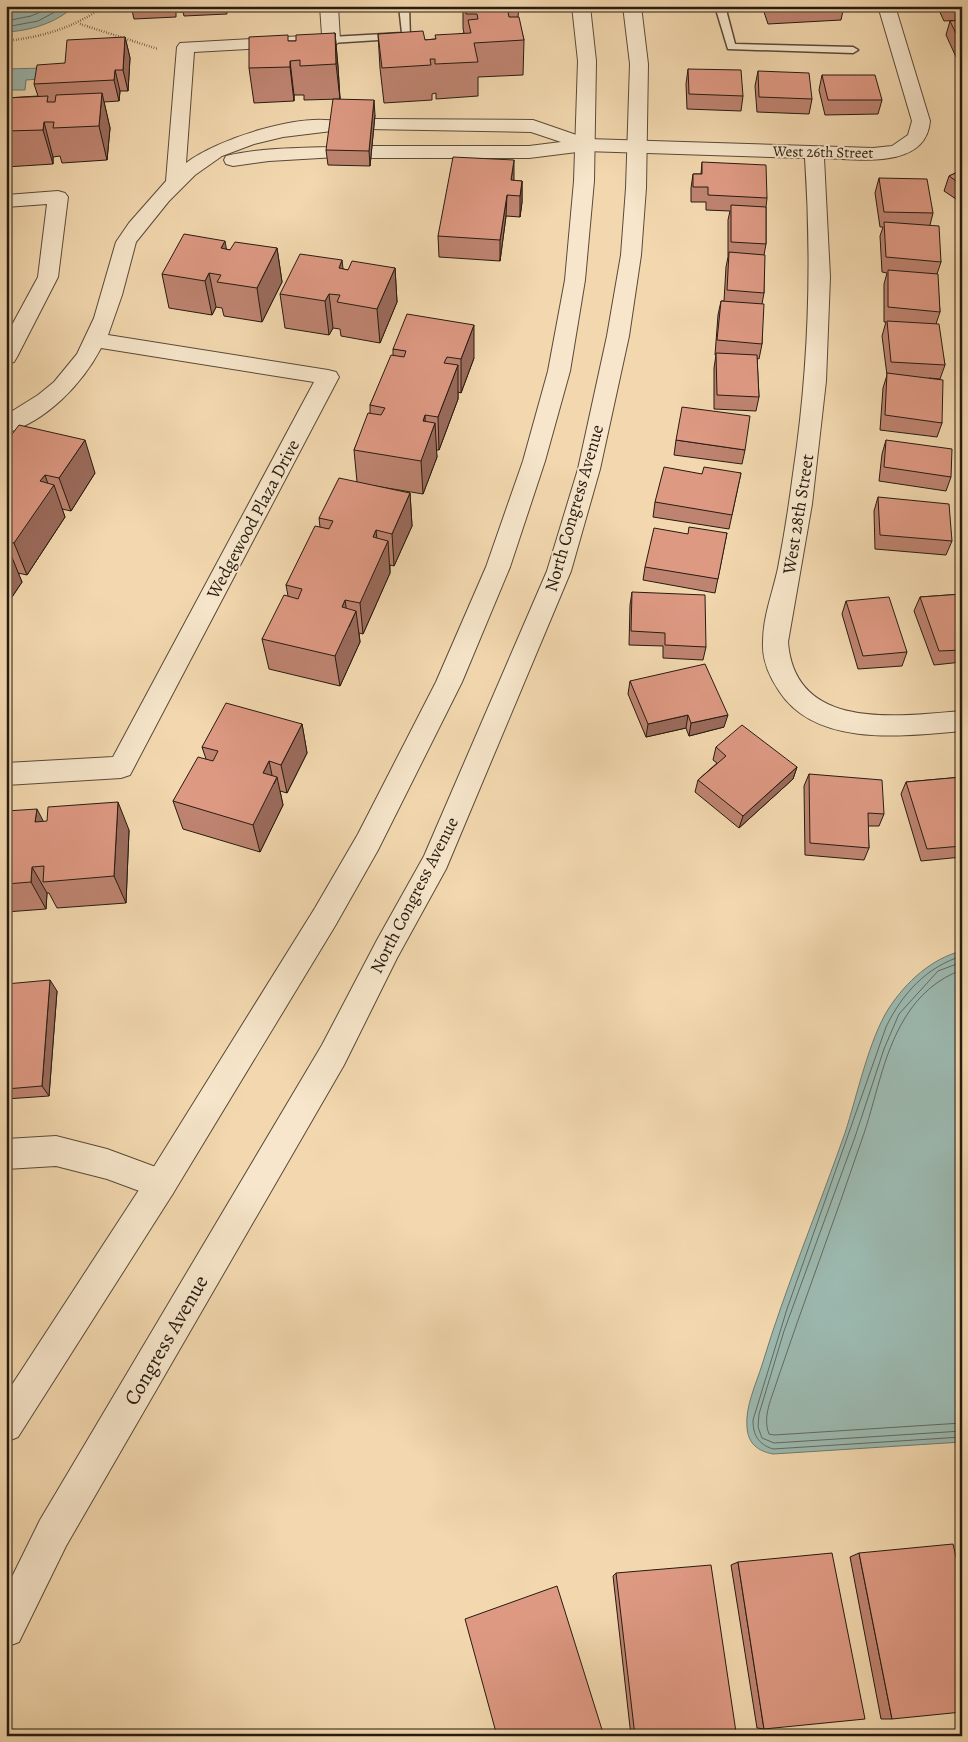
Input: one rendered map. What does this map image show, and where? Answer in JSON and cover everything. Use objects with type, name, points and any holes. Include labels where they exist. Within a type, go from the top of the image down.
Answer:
[{"type":"street","points":[[174,186],[186,47],[331,40],[329,6]]},
{"type":"street","points":[[6,1425],[161,1184],[325,917],[368,842],[449,682],[498,567],[534,461],[559,371],[575,280],[585,144],[587,61],[580,6]]},
{"type":"street","name":"North Congress Avenue","points":[[333,1055],[386,949],[436,861],[559,571],[589,470],[618,336],[631,255],[639,64],[632,6]]},
{"type":"street","name":"West 26th Street","points":[[585,144],[890,153],[906,148],[916,141],[922,131],[922,121],[886,6]]},
{"type":"street","points":[[374,125],[533,126],[585,144]]},
{"type":"street","points":[[6,425],[33,411],[73,378],[96,340],[109,305],[124,247],[136,228],[174,186],[202,160],[233,145],[286,132],[333,126]]},
{"type":"street","points":[[372,152],[530,152],[585,144]]},
{"type":"street","name":"West 28th Street","points":[[814,152],[819,230],[820,317],[815,388],[807,463],[788,574],[775,635],[774,652],[779,670],[789,687],[808,704],[828,716],[851,724],[875,727],[962,721]]},
{"type":"street","points":[[174,186],[198,172],[239,159],[330,153]]},
{"type":"street","points":[[6,200],[58,197],[48,277],[6,357]]},
{"type":"street","name":"Wedgewood Plaza Drive","points":[[6,774],[121,767],[328,377],[96,340]]},
{"type":"street","name":"Congress Avenue","points":[[6,1628],[53,1533],[333,1055]]},
{"type":"street","points":[[6,1154],[56,1151],[108,1164],[161,1184]]},
{"type":"lane","points":[[331,40],[407,36],[404,6]]},
{"type":"lane","points":[[720,6],[731,47],[853,50]]},
{"type":"path","points":[[6,40],[33,38],[80,24],[104,6]]},
{"type":"path","points":[[80,24],[152,49],[186,47]]},
{"type":"water","points":[[6,6],[74,6],[59,17],[42,25],[6,32]]},
{"type":"water","points":[[42,68],[40,79],[26,80],[25,90],[6,90],[6,69]]},
{"type":"water","points":[[962,951],[962,1442],[773,1454],[758,1449],[749,1438],[748,1433],[749,1404],[781,1306],[845,1133],[875,1035],[889,1008],[912,980],[940,959]]},
{"type":"building","points":[[465,6],[517,6],[518,11],[508,12],[509,17],[519,17],[524,40],[474,43],[478,62],[435,64],[435,59],[430,59],[431,65],[382,68],[378,34],[423,31],[425,40],[436,39],[435,35],[471,33],[468,20],[478,19],[477,14],[466,14]]},
{"type":"building","points":[[962,20],[962,46],[950,21]]},
{"type":"building","points":[[335,33],[336,64],[300,66],[300,60],[290,61],[290,67],[249,68],[249,37],[288,35],[288,41],[296,41],[296,35]]},
{"type":"building","points":[[125,37],[123,70],[115,70],[114,80],[34,84],[37,65],[65,63],[67,40]]},
{"type":"building","points":[[688,69],[741,70],[743,96],[689,94]]},
{"type":"building","points":[[758,71],[809,73],[812,99],[759,97]]},
{"type":"building","points":[[822,75],[875,75],[882,100],[828,100]]},
{"type":"building","points":[[102,93],[99,126],[53,128],[54,122],[44,122],[43,130],[6,131],[6,98],[48,96],[47,102],[55,102],[56,95]]},
{"type":"building","points":[[333,99],[374,100],[369,151],[326,150]]},
{"type":"building","points":[[453,157],[514,160],[511,180],[522,181],[520,196],[507,195],[500,240],[438,236]]},
{"type":"building","points":[[702,162],[766,165],[767,198],[708,195],[708,187],[693,187],[693,174],[702,174]]},
{"type":"building","points":[[962,170],[962,185],[949,176]]},
{"type":"building","points":[[879,178],[927,179],[933,213],[884,212]]},
{"type":"building","points":[[731,205],[766,207],[766,244],[731,242]]},
{"type":"building","points":[[884,222],[939,226],[941,262],[886,257]]},
{"type":"building","points":[[184,234],[225,241],[221,248],[230,250],[235,242],[277,248],[257,288],[217,282],[221,275],[209,273],[205,281],[162,274]]},
{"type":"building","points":[[729,252],[765,255],[764,293],[727,290]]},
{"type":"building","points":[[300,254],[342,260],[339,268],[348,270],[352,261],[395,268],[377,309],[337,302],[340,295],[329,294],[325,301],[280,294]]},
{"type":"building","points":[[888,270],[938,274],[940,312],[888,307]]},
{"type":"building","points":[[721,301],[764,304],[762,344],[717,340]]},
{"type":"building","points":[[407,314],[474,325],[461,359],[447,357],[444,363],[458,365],[438,417],[425,415],[423,421],[435,423],[421,461],[354,450],[368,413],[381,415],[385,408],[370,405],[391,355],[404,357],[406,351],[393,349]]},
{"type":"building","points":[[887,321],[939,324],[945,365],[891,362]]},
{"type":"building","points":[[716,353],[757,355],[759,397],[717,395]]},
{"type":"building","points":[[887,373],[943,380],[942,423],[885,415]]},
{"type":"building","points":[[682,407],[750,416],[745,450],[676,440]]},
{"type":"building","points":[[19,425],[85,440],[59,478],[45,475],[40,481],[54,485],[14,543],[6,541],[6,442]]},
{"type":"building","points":[[886,440],[952,449],[951,477],[884,467]]},
{"type":"building","points":[[664,467],[702,474],[704,467],[741,473],[732,515],[655,502]]},
{"type":"building","points":[[339,478],[410,493],[392,534],[376,530],[373,537],[388,541],[360,603],[345,600],[342,607],[356,611],[335,656],[262,639],[284,595],[298,599],[302,589],[286,585],[315,526],[329,529],[333,521],[319,518]]},
{"type":"building","points":[[878,497],[949,504],[952,541],[880,535]]},
{"type":"building","points":[[689,527],[727,533],[718,579],[645,567],[654,528],[688,534]]},
{"type":"building","points":[[632,592],[705,595],[706,647],[665,645],[665,633],[631,631]]},
{"type":"building","points":[[962,594],[962,650],[939,651],[920,597]]},
{"type":"building","points":[[889,597],[907,652],[863,656],[846,601]]},
{"type":"building","points":[[705,664],[728,715],[691,723],[688,715],[648,724],[630,681]]},
{"type":"building","points":[[226,703],[302,724],[281,765],[269,761],[263,773],[277,777],[253,825],[173,801],[198,757],[213,761],[218,751],[202,747]]},
{"type":"building","points":[[742,725],[797,767],[743,816],[698,780],[726,756],[716,747]]},
{"type":"building","points":[[809,774],[882,780],[884,814],[868,813],[869,848],[810,843]]},
{"type":"building","points":[[962,777],[962,846],[927,849],[906,782]]},
{"type":"building","points":[[118,802],[114,876],[43,882],[44,866],[32,867],[31,882],[6,884],[6,811],[37,809],[35,822],[47,821],[48,807]]},
{"type":"building","points":[[50,980],[42,1086],[6,1089],[6,984]]},
{"type":"building","points":[[953,1544],[962,1582],[962,1712],[892,1719],[859,1553]]},
{"type":"building","points":[[832,1553],[865,1719],[764,1729],[738,1562]]},
{"type":"building","points":[[711,1565],[736,1732],[695,1736],[635,1736],[616,1573]]},
{"type":"building","points":[[557,1586],[604,1736],[497,1736],[465,1619]]}]
